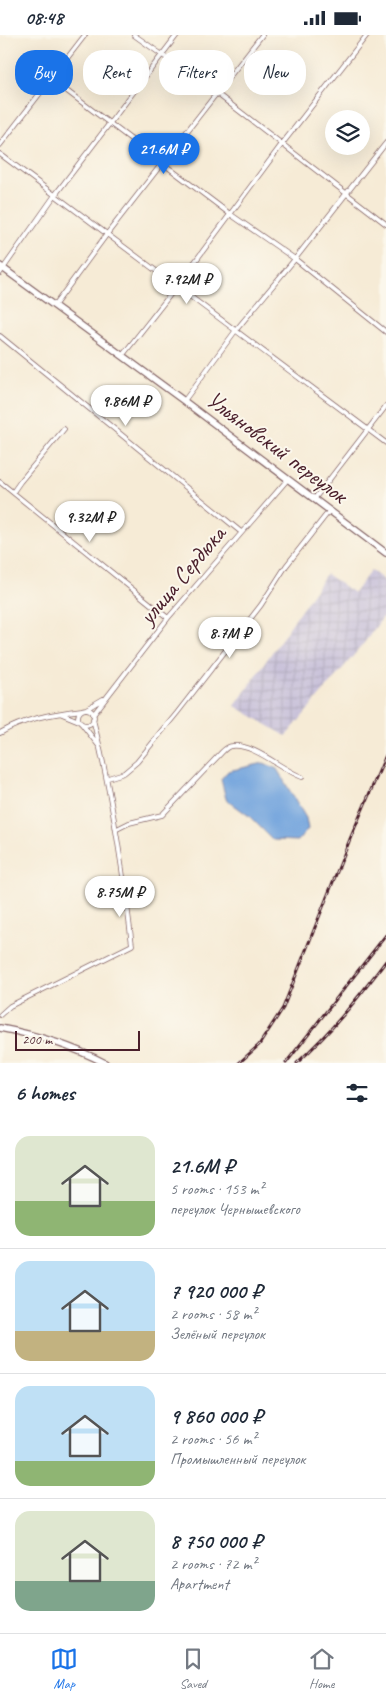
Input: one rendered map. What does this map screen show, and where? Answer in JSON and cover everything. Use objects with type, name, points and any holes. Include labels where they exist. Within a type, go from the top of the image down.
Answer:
[{"type":"main road","name":"Ульяновский переулок","points":[[1,269],[184,401],[386,553]]},
{"type":"main road","points":[[0,1028],[30,1034],[62,1044],[105,1063]]},
{"type":"street","points":[[73,50],[85,35]]},
{"type":"street","points":[[134,35],[159,54]]},
{"type":"street","points":[[165,50],[177,35]]},
{"type":"street","points":[[234,70],[262,35]]},
{"type":"street","points":[[122,356],[367,35]]},
{"type":"street","points":[[1,269],[159,58]]},
{"type":"street","points":[[0,145],[38,95]]},
{"type":"street","points":[[71,95],[230,214],[295,259],[386,332]]},
{"type":"street","points":[[54,306],[214,95]]},
{"type":"street","points":[[219,95],[386,224]]},
{"type":"street","points":[[184,401],[236,330],[295,259],[386,143]]},
{"type":"street","points":[[0,154],[386,443]]},
{"type":"street","points":[[0,336],[241,532]]},
{"type":"street","points":[[315,498],[386,406]]},
{"type":"street","points":[[13,493],[64,429]]},
{"type":"street","name":"улица Сердюка","points":[[94,717],[106,697],[168,618],[288,479]]},
{"type":"street","points":[[0,482],[168,618]]},
{"type":"street","points":[[108,779],[130,769],[150,747],[261,605],[286,566],[330,510]]},
{"type":"street","points":[[100,747],[78,716],[84,710],[106,697]]},
{"type":"street","points":[[0,733],[15,725],[41,716],[84,710],[91,711],[108,779],[117,829],[132,945],[10,1006],[0,1015]]},
{"type":"street","points":[[60,713],[89,724],[94,717]]},
{"type":"street","points":[[117,829],[129,823],[162,815],[228,747],[248,749],[272,759],[292,774],[302,777]]},
{"type":"shaded area","points":[[371,570],[386,582],[386,613],[364,643],[286,736],[235,706],[326,574],[354,593]]},
{"type":"water","points":[[264,763],[277,769],[306,818],[308,829],[298,841],[273,840],[249,816],[226,799],[221,779],[228,771]]},
{"type":"railway","points":[[239,1063],[259,1045],[283,1008],[350,839],[386,755]]},
{"type":"railway","points":[[286,1063],[386,935]]},
{"type":"railway","points":[[297,1063],[344,1014],[386,961]]}]
